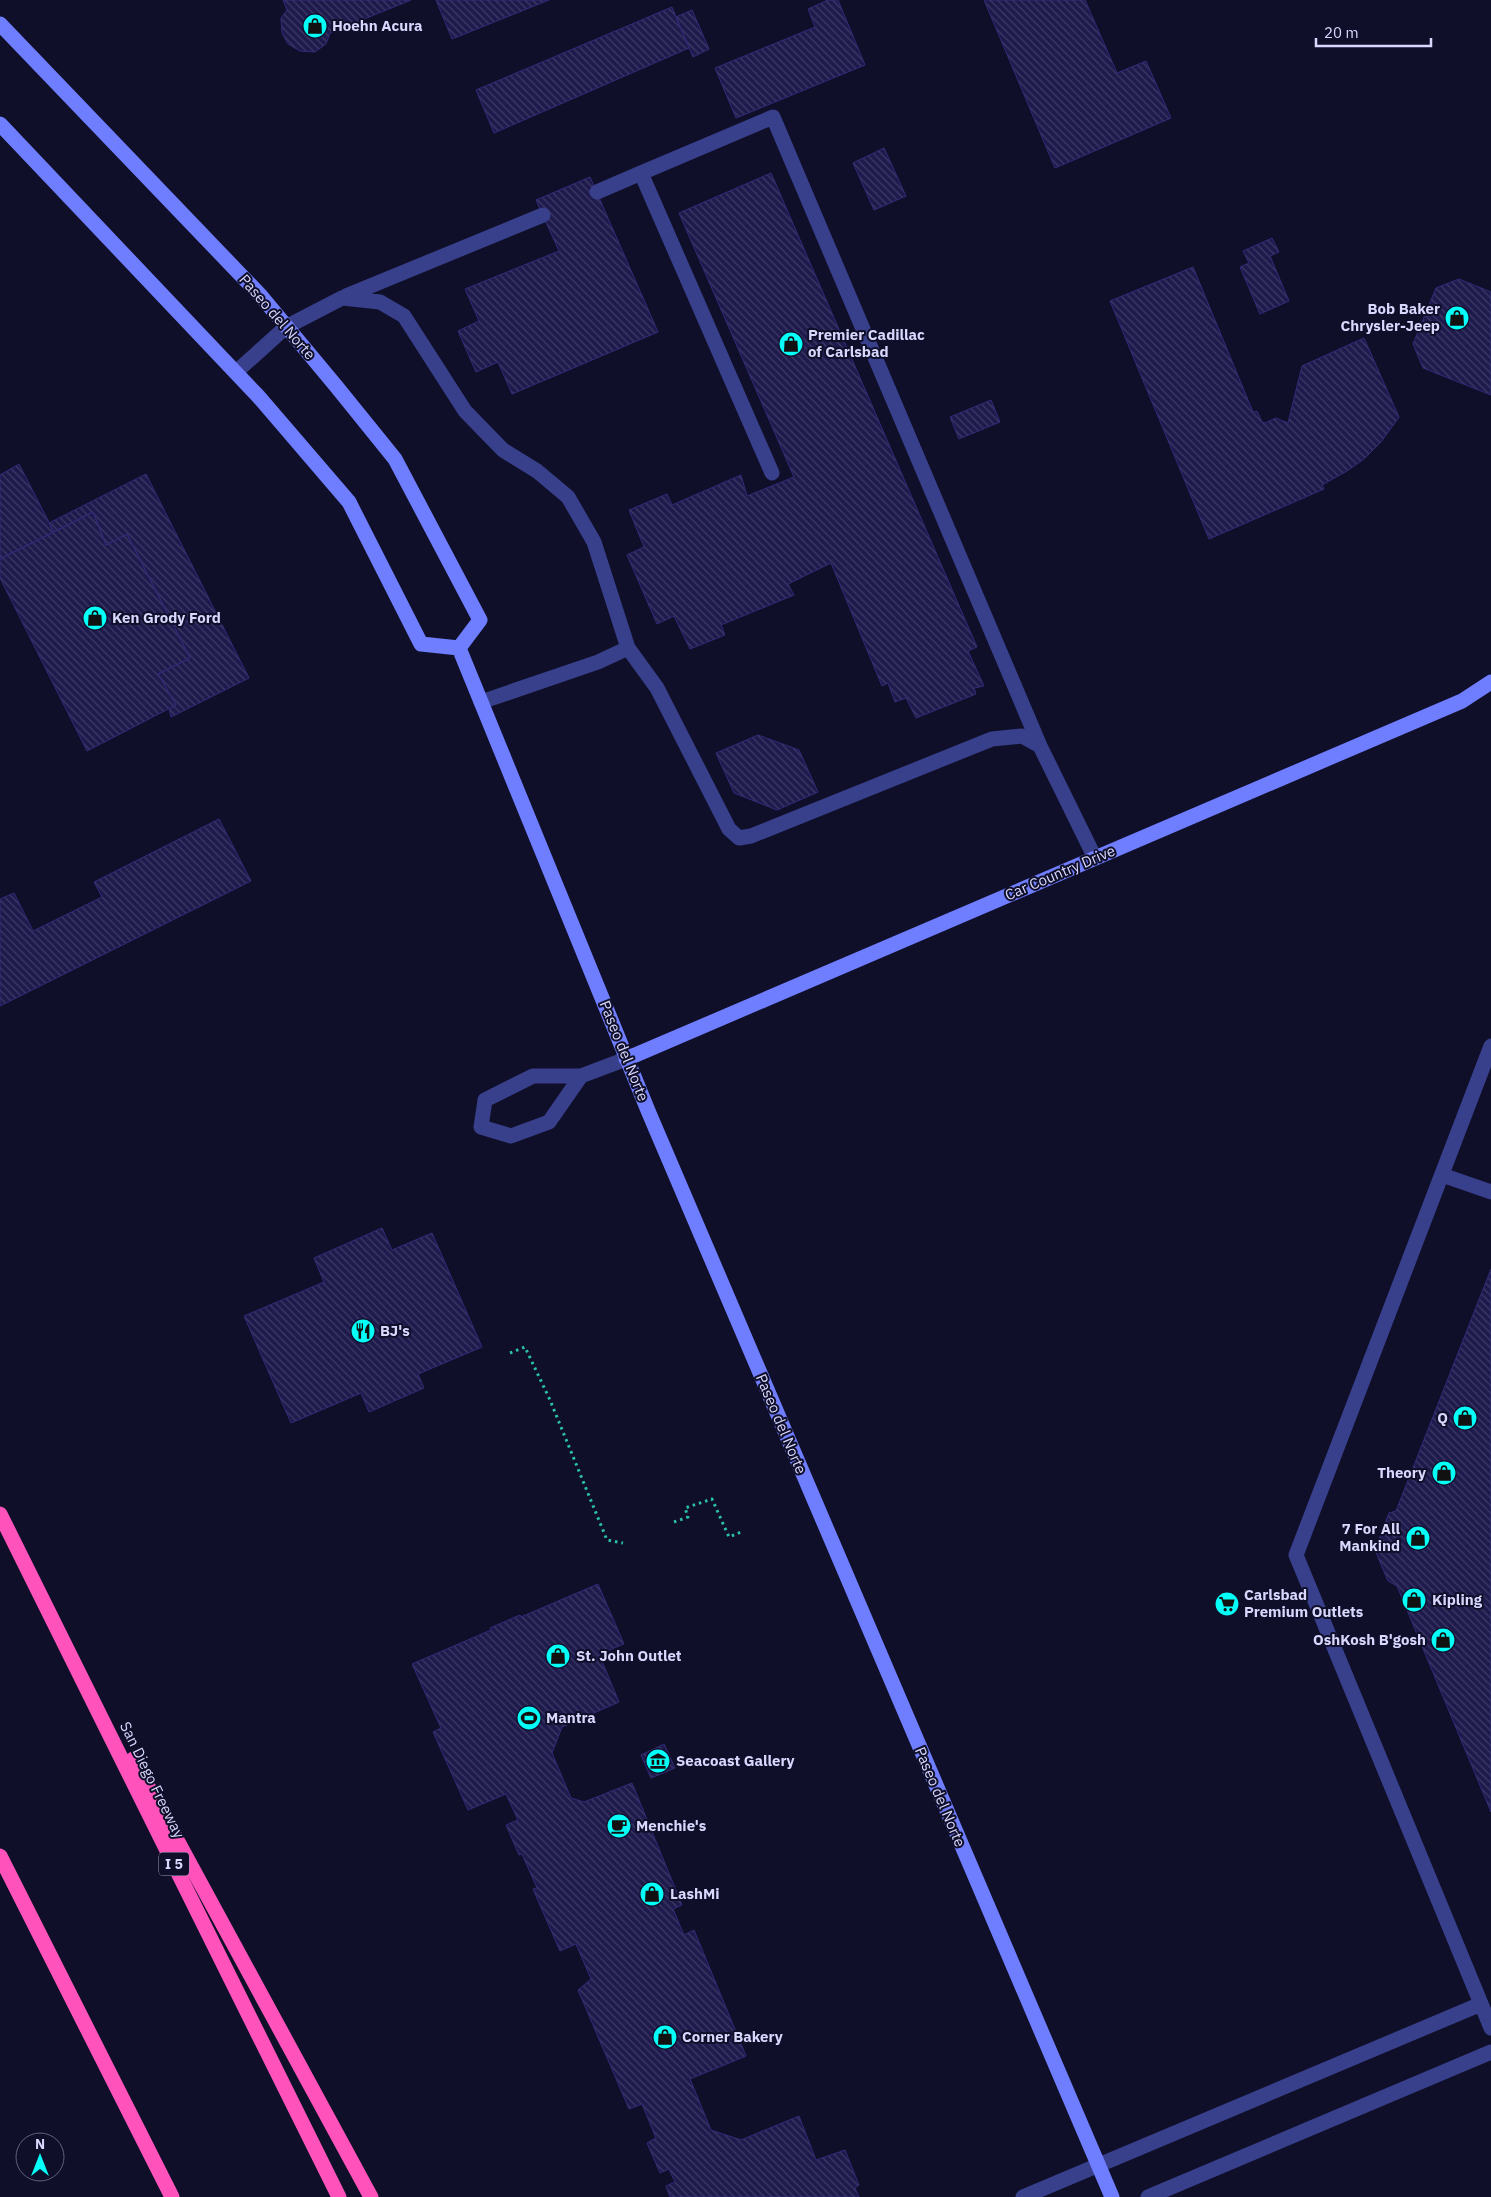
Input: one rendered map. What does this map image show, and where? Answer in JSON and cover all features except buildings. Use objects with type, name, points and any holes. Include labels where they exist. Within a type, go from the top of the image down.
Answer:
[{"type":"highway","name":"San Diego Freeway","points":[[0,1514],[339,2197]]},
{"type":"highway","points":[[9,1532],[371,2197]]},
{"type":"highway","points":[[0,1856],[170,2194]]},
{"type":"main road","name":"Paseo del Norte","points":[[0,24],[260,296],[395,459],[480,620],[459,648],[626,1059],[1112,2197]]},
{"type":"main road","points":[[0,124],[236,372],[349,502],[420,644],[459,648]]},
{"type":"main road","name":"Car Country Drive","points":[[626,1059],[1462,701],[1491,682]]},
{"type":"lane","points":[[597,192],[773,117],[1040,746],[1095,858]]},
{"type":"lane","points":[[641,173],[772,473]]},
{"type":"lane","points":[[236,372],[286,326],[342,298],[544,216]]},
{"type":"lane","points":[[342,298],[380,302],[404,316],[464,411],[503,450],[537,471],[568,497],[594,542],[628,648],[657,688],[729,829],[740,838],[751,836],[992,739],[1022,736],[1040,746]]},
{"type":"lane","points":[[481,702],[598,662],[628,648]]},
{"type":"lane","points":[[1490,2026],[1296,1555],[1491,1046]]},
{"type":"lane","points":[[580,1076],[549,1122],[511,1136],[481,1127],[485,1100],[533,1076],[580,1076],[626,1059]]},
{"type":"lane","points":[[1442,1175],[1491,1192]]},
{"type":"lane","points":[[1023,2197],[1481,2004]]},
{"type":"lane","points":[[1148,2197],[1491,2052]]},
{"type":"path","points":[[510,1353],[525,1347],[550,1400],[607,1540],[624,1543]]},
{"type":"path","points":[[674,1522],[688,1517],[685,1508],[712,1499],[729,1537],[740,1532]]},
{"type":"place","name":"Hoehn Acura","points":[[315,26]]},
{"type":"place","name":"Bob Baker Chrysler-Jeep","points":[[1457,318]]},
{"type":"place","name":"Premier Cadillac of Carlsbad","points":[[791,344]]},
{"type":"place","name":"Ken Grody Ford","points":[[95,618]]},
{"type":"place","name":"BJ's","points":[[363,1331]]},
{"type":"place","name":"Q","points":[[1465,1418]]},
{"type":"place","name":"Theory","points":[[1444,1473]]},
{"type":"place","name":"7 For All Mankind","points":[[1418,1538]]},
{"type":"place","name":"Kipling","points":[[1414,1600]]},
{"type":"place","name":"Carlsbad Premium Outlets","points":[[1227,1604]]},
{"type":"place","name":"OshKosh B'gosh","points":[[1443,1640]]},
{"type":"place","name":"St. John Outlet","points":[[558,1656]]},
{"type":"place","name":"Mantra","points":[[529,1718]]},
{"type":"place","name":"Seacoast Gallery","points":[[658,1761]]},
{"type":"place","name":"Menchie's","points":[[619,1826]]},
{"type":"place","name":"LashMi","points":[[652,1894]]},
{"type":"place","name":"Corner Bakery","points":[[665,2037]]}]
